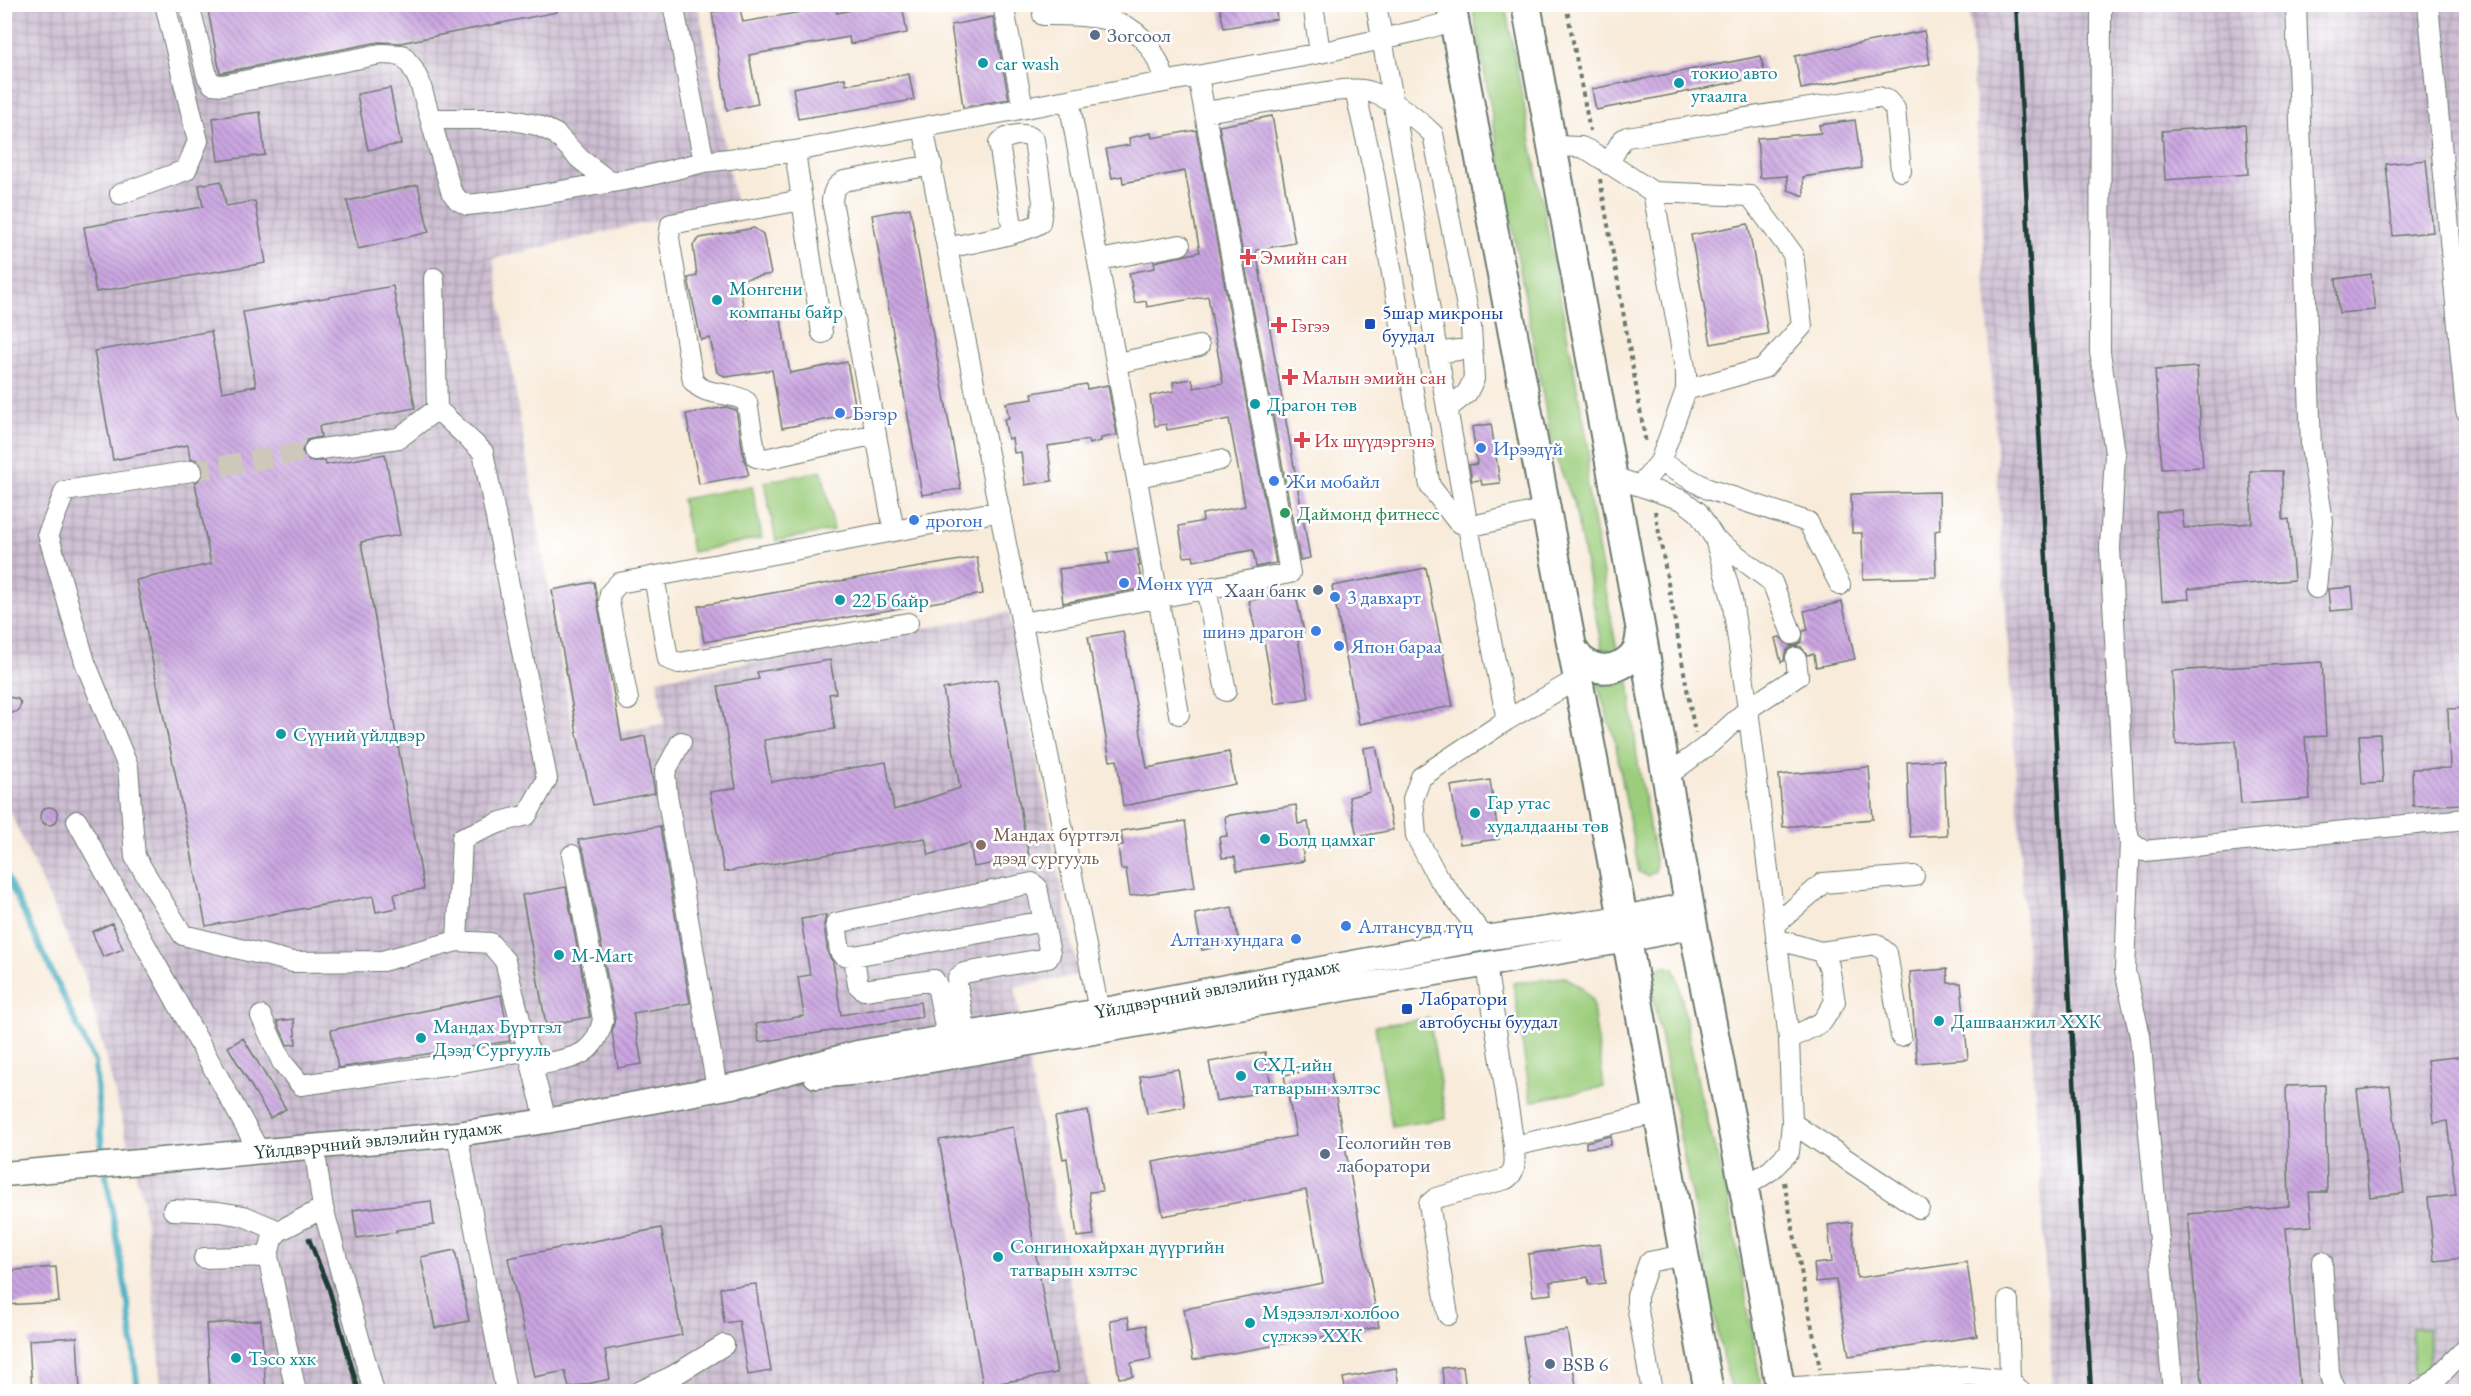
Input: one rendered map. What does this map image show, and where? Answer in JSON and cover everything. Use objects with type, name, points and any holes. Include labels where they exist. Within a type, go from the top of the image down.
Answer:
[{"type":"highway","points":[[1526,4],[1691,916],[1784,1390]]},
{"type":"highway","points":[[1452,13],[1625,929],[1709,1392]]},
{"type":"highway","points":[[1572,648],[1583,662],[1598,669],[1614,668],[1629,661],[1639,648],[1641,631]]},
{"type":"main road","name":"Үйлдвэрчний эвлэлийн гудамж","points":[[748,1083],[861,1072],[1486,965],[1625,929],[1691,916]]},
{"type":"main road","name":"Үйлдвэрчний эвлэлийн гудамж","points":[[4,1174],[457,1134],[546,1121],[748,1083],[857,1053],[1099,1011],[1485,938],[1625,929]]},
{"type":"street","points":[[120,194],[186,170],[198,141],[165,4]]},
{"type":"street","points":[[189,4],[207,76],[212,84],[223,85],[381,54],[402,55],[412,67],[420,83],[451,191],[458,200],[466,205],[504,201],[610,182],[704,162],[795,151],[1320,53],[1382,39],[1452,13]]},
{"type":"street","points":[[673,4],[704,162]]},
{"type":"street","points":[[1004,4],[1023,108]]},
{"type":"street","points":[[1313,4],[1320,53]]},
{"type":"street","points":[[1376,4],[1468,527],[1507,720]]},
{"type":"street","points":[[2101,4],[2100,352],[2115,453],[2110,548],[2125,821],[2130,841],[2125,971],[2140,1035],[2173,1392]]},
{"type":"street","points":[[2296,4],[2311,447],[2323,521],[2316,588]]},
{"type":"street","points":[[2428,4],[2466,411]]},
{"type":"street","points":[[1043,15],[1103,18],[1128,26],[1146,40],[1158,60],[1165,82]]},
{"type":"street","points":[[1022,622],[1290,573],[1198,76]]},
{"type":"street","points":[[1355,90],[1374,173],[1430,486],[1457,521],[1468,527],[1546,509]]},
{"type":"street","points":[[1205,112],[1334,91],[1370,91],[1419,120],[1433,134],[1470,327],[1474,379],[1467,393],[1447,409]]},
{"type":"street","points":[[1601,159],[1628,137],[1878,97],[1887,100],[1895,109],[1901,171]]},
{"type":"street","points":[[1070,100],[1179,714]]},
{"type":"street","points":[[431,119],[507,119],[537,124],[556,134],[580,159],[610,182]]},
{"type":"street","points":[[923,127],[1099,1011]]},
{"type":"street","points":[[1553,146],[1581,147],[1653,192],[1750,196],[1793,254],[1802,326],[1764,368],[1686,390]]},
{"type":"street","points":[[795,151],[822,333]]},
{"type":"street","points":[[894,531],[833,194],[836,186],[844,181],[932,165]]},
{"type":"street","points":[[1374,173],[1404,165]]},
{"type":"street","points":[[1651,478],[1686,390],[1686,373],[1653,192]]},
{"type":"street","points":[[802,200],[671,224],[669,238],[693,381],[703,390],[747,402],[756,457],[760,459],[876,434]]},
{"type":"street","points":[[948,248],[1013,232]]},
{"type":"street","points":[[1099,260],[1180,245]]},
{"type":"street","points":[[434,278],[437,408],[483,452],[547,779],[527,815],[501,822],[462,838],[457,941]]},
{"type":"street","points":[[1117,363],[1199,346]]},
{"type":"street","points":[[1437,353],[1472,348]]},
{"type":"street","points":[[314,450],[399,438],[437,408]]},
{"type":"street","points":[[1138,477],[1220,460]]},
{"type":"street","points":[[192,471],[66,491],[48,534],[85,662],[128,767],[135,857],[183,935],[293,962],[382,961],[457,941],[490,943],[505,960],[546,1121]]},
{"type":"street","points":[[1613,477],[1651,478],[1708,489],[1808,522],[1840,585]]},
{"type":"street","points":[[1651,478],[1698,512],[1715,539],[1732,599],[1748,709],[1788,1039],[1792,1123],[1789,1152],[1771,1170],[1744,1188]]},
{"type":"street","points":[[628,700],[609,602],[610,593],[619,583],[1000,511]]},
{"type":"street","points":[[1715,539],[1772,582],[1792,634]]},
{"type":"street","points":[[654,576],[668,659],[679,663],[908,623]]},
{"type":"street","points":[[1206,588],[1226,691]]},
{"type":"street","points":[[1667,777],[1748,709],[1798,676],[1796,658]]},
{"type":"street","points":[[1485,938],[1437,876],[1421,846],[1416,836],[1413,799],[1421,777],[1507,720],[1577,679]]},
{"type":"street","points":[[681,742],[665,772],[667,795],[717,1089]]},
{"type":"street","points":[[2130,841],[2144,851],[2466,819]]},
{"type":"street","points":[[77,821],[259,1151]]},
{"type":"street","points":[[261,1016],[282,1062],[301,1085],[453,1064],[579,1055],[591,1049],[597,1041],[603,1020],[573,855]]},
{"type":"street","points":[[1775,932],[1823,883],[1914,876]]},
{"type":"street","points":[[956,1036],[958,978],[964,973],[1048,958],[1050,954],[1044,921],[1037,888],[1032,883],[836,923],[840,952],[843,955],[854,956],[1044,921]]},
{"type":"street","points":[[1775,932],[1821,952],[1876,944],[1887,953],[1901,1036]]},
{"type":"street","points":[[1788,1039],[1822,1022],[1835,1002],[1829,966],[1821,952]]},
{"type":"street","points":[[854,956],[858,985],[864,990],[934,980],[956,1036]]},
{"type":"street","points":[[1448,1315],[1429,1204],[1436,1198],[1506,1179],[1515,1169],[1514,1146],[1486,965]]},
{"type":"street","points":[[1514,1146],[1658,1113]]},
{"type":"street","points":[[1792,1123],[1919,1208]]},
{"type":"street","points":[[457,1134],[506,1392]]},
{"type":"street","points":[[314,1146],[323,1208],[374,1392]]},
{"type":"street","points":[[296,1392],[268,1256],[272,1239],[279,1231],[323,1208]]},
{"type":"street","points":[[173,1210],[219,1212],[244,1216],[279,1231]]},
{"type":"street","points":[[1652,1392],[1637,1296],[1649,1262],[1684,1255]]},
{"type":"street","points":[[204,1258],[268,1256]]},
{"type":"street","points":[[2322,1262],[2329,1372],[2336,1392]]},
{"type":"street","points":[[1784,1390],[1823,1385],[1970,1376],[2015,1386],[2008,1301]]},
{"type":"street","points":[[639,1392],[673,1376],[724,1345]]},
{"type":"street","points":[[2419,1392],[2433,1382],[2466,1348]]},
{"type":"path","points":[[1566,4],[1601,159],[1651,478],[1698,752]]},
{"type":"path","points":[[1780,1160],[1823,1385]]},
{"type":"shaded area","points":[[4,5],[698,5],[735,201],[493,259],[574,739],[664,724],[657,680],[1009,612],[1078,975],[1015,987],[1090,1391],[163,1391],[143,1201],[84,974],[5,801]]},
{"type":"shaded area","points":[[1969,5],[2466,5],[2466,1391],[2053,1391]]},
{"type":"green space","points":[[1472,5],[1505,5],[1589,450],[1587,487],[1617,651],[1604,659],[1574,503],[1553,451]]},
{"type":"green space","points":[[822,471],[834,530],[776,541],[764,482]]},
{"type":"green space","points":[[752,486],[762,538],[692,552],[682,499]]},
{"type":"green space","points":[[1629,680],[1637,757],[1656,863],[1655,872],[1647,876],[1639,872],[1615,741],[1597,683],[1612,687]]},
{"type":"green space","points":[[1664,966],[1674,969],[1677,975],[1700,1093],[1729,1201],[1762,1391],[1732,1391],[1723,1359],[1650,982],[1653,972]]},
{"type":"green space","points":[[1565,977],[1581,987],[1592,1000],[1604,1087],[1531,1101],[1513,983]]},
{"type":"green space","points":[[1429,1018],[1446,1118],[1392,1127],[1375,1026]]},
{"type":"green space","points":[[2412,1328],[2428,1328],[2429,1372],[2414,1375]]},
{"type":"building","points":[[234,4],[556,4],[557,12],[400,43],[379,42],[220,73],[208,10]]},
{"type":"building","points":[[880,4],[902,4],[907,33],[850,44],[849,37],[749,55],[758,104],[727,110],[712,12],[740,9],[743,22],[836,6],[837,13]]},
{"type":"building","points":[[1219,4],[1275,4],[1277,19],[1224,28]]},
{"type":"building","name":"car wash","points":[[993,17],[1009,99],[963,107],[951,25]]},
{"type":"building","points":[[1924,31],[1930,64],[1801,89],[1795,56]]},
{"type":"building","name":"токио авто угаалга","points":[[1761,56],[1765,76],[1596,110],[1592,89]]},
{"type":"building","points":[[909,74],[914,100],[798,119],[793,88],[845,78],[846,85]]},
{"type":"building","points":[[390,88],[401,144],[368,150],[357,94]]},
{"type":"building","points":[[260,112],[265,155],[218,161],[213,118]]},
{"type":"building","points":[[1272,116],[1295,243],[1256,250],[1310,558],[1300,560],[1219,126]]},
{"type":"building","points":[[1855,120],[1862,168],[1803,177],[1804,196],[1788,190],[1787,176],[1760,178],[1757,138],[1821,133],[1819,125]]},
{"type":"building","points":[[2245,125],[2248,174],[2165,180],[2162,131]]},
{"type":"building","points":[[1196,130],[1276,563],[1256,567],[1253,550],[1194,561],[1193,556],[1184,557],[1179,526],[1203,521],[1202,514],[1245,506],[1229,419],[1167,430],[1166,424],[1155,426],[1150,396],[1174,391],[1173,382],[1192,379],[1194,388],[1223,383],[1208,296],[1147,307],[1146,301],[1135,303],[1129,273],[1155,268],[1154,262],[1200,252],[1185,171],[1123,183],[1122,176],[1112,178],[1106,149],[1130,145],[1129,138],[1151,133],[1152,138]]},
{"type":"building","points":[[2426,160],[2433,232],[2393,236],[2386,164]]},
{"type":"building","points":[[221,181],[226,206],[255,201],[266,263],[96,292],[84,227],[203,207],[199,185]]},
{"type":"building","points":[[418,185],[429,232],[358,249],[347,201]]},
{"type":"building","points":[[910,208],[961,489],[922,495],[872,215]]},
{"type":"building","points":[[1748,224],[1768,334],[1711,344],[1691,235]]},
{"type":"building","name":"Монгени компаны байр","points":[[754,228],[763,234],[771,274],[738,280],[746,319],[780,314],[790,373],[847,362],[857,414],[782,428],[772,370],[726,377],[717,372],[710,338],[701,340],[688,278],[697,276],[693,245],[700,238]]},
{"type":"building","points":[[2371,274],[2375,310],[2339,313],[2336,279]]},
{"type":"building","name":"Сүүний үйлдвэр","points":[[393,286],[415,408],[319,426],[321,437],[307,440],[302,451],[309,461],[325,461],[326,465],[385,454],[400,535],[361,542],[424,889],[394,894],[397,908],[376,912],[373,896],[206,926],[136,580],[211,564],[195,483],[203,476],[204,469],[197,460],[190,459],[188,445],[113,460],[94,351],[211,331],[222,392],[256,386],[243,312]]},
{"type":"building","points":[[2197,367],[2203,467],[2162,469],[2155,370]]},
{"type":"building","points":[[1086,384],[1087,389],[1108,385],[1117,435],[1101,438],[1101,441],[1089,444],[1088,440],[1048,446],[1052,481],[1025,485],[1021,452],[1014,453],[1012,438],[1008,439],[1004,419],[1009,418],[1006,403],[1033,399],[1032,393]]},
{"type":"building","points":[[726,407],[736,410],[749,475],[699,484],[686,414]]},
{"type":"building","points":[[1491,424],[1500,483],[1482,485],[1481,480],[1472,481],[1469,465],[1477,464],[1472,427]]},
{"type":"building","points":[[2250,471],[2282,471],[2283,520],[2289,519],[2294,580],[2188,589],[2189,599],[2162,601],[2156,512],[2182,510],[2184,528],[2252,523]]},
{"type":"building","points":[[1939,492],[1940,530],[1935,531],[1936,577],[1863,579],[1862,533],[1852,533],[1851,494]]},
{"type":"building","points":[[1137,549],[1140,566],[1138,566],[1143,584],[1139,589],[1063,603],[1059,569],[1109,563],[1107,553]]},
{"type":"building","name":"22 Б байр","points":[[977,557],[983,594],[704,642],[698,606]]},
{"type":"building","points":[[1426,568],[1453,706],[1359,724],[1332,586]]},
{"type":"building","points":[[594,582],[622,741],[645,736],[655,793],[593,805],[577,734],[552,590]]},
{"type":"building","points":[[2352,587],[2354,609],[2330,611],[2328,589]]},
{"type":"building","points":[[1295,591],[1304,632],[1297,634],[1309,698],[1275,704],[1264,641],[1258,643],[1249,601]]},
{"type":"building","points":[[1842,602],[1855,659],[1816,667],[1814,654],[1807,655],[1801,647],[1795,646],[1788,649],[1784,661],[1781,662],[1775,638],[1780,637],[1790,646],[1797,645],[1802,641],[1803,631],[1808,630],[1804,611]]},
{"type":"building","points":[[1123,631],[1147,768],[1229,752],[1235,784],[1123,806],[1117,760],[1110,761],[1088,637]]},
{"type":"building","points":[[830,660],[836,693],[829,694],[835,729],[764,740],[771,782],[886,762],[894,810],[960,788],[943,689],[997,679],[1029,857],[974,867],[970,843],[929,855],[925,838],[724,872],[710,792],[736,788],[718,686],[759,679],[757,672]]},
{"type":"building","points":[[2322,662],[2326,736],[2305,737],[2310,799],[2241,804],[2236,741],[2176,745],[2172,671]]},
{"type":"building","points":[[4,696],[18,699],[21,704],[18,711],[4,716]]},
{"type":"building","points":[[2466,708],[2466,804],[2413,806],[2412,769],[2450,768],[2448,709]]},
{"type":"building","points":[[2380,734],[2383,783],[2362,784],[2359,735]]},
{"type":"building","points":[[1376,746],[1393,830],[1357,837],[1349,797],[1370,792],[1364,748]]},
{"type":"building","points":[[1944,760],[1947,835],[1910,837],[1907,762]]},
{"type":"building","points":[[1869,767],[1873,819],[1783,827],[1779,775]]},
{"type":"building","name":"Гар утас худалдааны төв","points":[[1490,780],[1499,839],[1460,844],[1451,786]]},
{"type":"building","name":"Болд цамхаг","points":[[1296,805],[1298,824],[1308,822],[1311,840],[1301,841],[1304,861],[1237,871],[1235,857],[1222,858],[1219,837],[1227,836],[1225,816]]},
{"type":"building","points":[[45,807],[53,807],[58,812],[56,823],[45,825],[40,820],[40,812]]},
{"type":"building","points":[[1185,821],[1195,887],[1130,896],[1126,869],[1121,869],[1118,846],[1123,845],[1121,831]]},
{"type":"building","points":[[660,826],[690,1003],[633,1013],[642,1064],[618,1068],[612,1032],[615,1018],[584,853],[578,840]]},
{"type":"building","name":"M-Mart","points":[[566,887],[590,1017],[546,1025],[522,895]]},
{"type":"building","points":[[1232,907],[1239,942],[1202,950],[1195,914]]},
{"type":"building","points":[[826,915],[824,925],[828,954],[833,962],[841,1015],[920,1002],[922,1017],[759,1042],[756,1024],[804,1016],[798,977],[810,975],[801,919]]},
{"type":"building","points":[[112,923],[123,949],[103,957],[92,932]]},
{"type":"building","name":"Дашваанжил ХХК","points":[[1947,969],[1948,983],[1961,983],[1968,1059],[1917,1063],[1910,972]]},
{"type":"building","name":"Мандах Бүртгэл Дээд Сургууль","points":[[501,995],[510,1041],[338,1068],[331,1030]]},
{"type":"building","points":[[294,1019],[296,1044],[287,1045],[277,1021]]},
{"type":"building","points":[[243,1038],[286,1109],[270,1118],[228,1047]]},
{"type":"building","name":"СХД-ийн татварын хэлтэс","points":[[1265,1052],[1272,1090],[1216,1101],[1209,1062]]},
{"type":"building","points":[[2466,1056],[2466,1258],[2434,1261],[2428,1198],[2456,1195],[2447,1121],[2434,1123],[2427,1060]]},
{"type":"building","points":[[1330,1067],[1379,1327],[1193,1360],[1184,1309],[1323,1283],[1306,1190],[1163,1216],[1153,1162],[1296,1136],[1284,1075]]},
{"type":"building","points":[[1178,1069],[1185,1107],[1147,1114],[1140,1076]]},
{"type":"building","points":[[2325,1085],[2327,1192],[2309,1192],[2312,1226],[2286,1228],[2300,1392],[2203,1392],[2188,1214],[2289,1206],[2286,1086]]},
{"type":"building","points":[[2390,1086],[2404,1193],[2370,1197],[2357,1090]]},
{"type":"building","points":[[1088,1111],[1102,1191],[1089,1192],[1094,1235],[1077,1237],[1067,1158],[1063,1159],[1055,1117]]},
{"type":"building","name":"Сонгинохайрхан дүүргийн татварын хэлтэс","points":[[1013,1127],[1057,1373],[983,1386],[939,1140]]},
{"type":"building","points":[[1611,1136],[1611,1145],[1586,1148],[1586,1142]]},
{"type":"building","points":[[431,1201],[434,1225],[357,1238],[353,1210]]},
{"type":"building","points":[[1852,1222],[1857,1278],[1967,1262],[1977,1336],[1849,1356],[1836,1280],[1816,1282],[1814,1264],[1832,1262],[1828,1225]]},
{"type":"building","points":[[661,1228],[682,1335],[605,1350],[610,1379],[569,1388],[565,1371],[534,1377],[508,1258]]},
{"type":"building","points":[[1600,1244],[1605,1283],[1589,1285],[1588,1277],[1550,1282],[1552,1294],[1533,1296],[1528,1254]]},
{"type":"building","points":[[455,1250],[469,1321],[435,1328],[421,1257]]},
{"type":"building","points":[[56,1267],[59,1302],[4,1305],[4,1271]]},
{"type":"building","points":[[756,1284],[771,1371],[748,1375],[739,1321],[724,1323],[720,1288]]},
{"type":"building","points":[[1128,1317],[1130,1328],[1146,1325],[1151,1359],[1131,1363],[1133,1376],[1119,1378],[1110,1320]]},
{"type":"building","name":"Тэсо ххк","points":[[261,1320],[266,1392],[210,1392],[206,1324]]},
{"type":"building","name":"BSB 6","points":[[1567,1330],[1577,1392],[1532,1392],[1523,1337]]},
{"type":"building","points":[[77,1337],[80,1392],[32,1392],[29,1340]]},
{"type":"building","points":[[1463,1366],[1466,1392],[1444,1392],[1442,1368]]},
{"type":"building","points":[[1396,1368],[1400,1392],[1346,1392],[1343,1378]]},
{"type":"waterway","points":[[4,871],[95,1063],[103,1160]]},
{"type":"waterway","points":[[105,1170],[128,1303],[138,1392]]},
{"type":"tunnel","points":[[192,471],[314,450]]},
{"type":"railway","points":[[2016,4],[2091,1392]]},
{"type":"railway","points":[[309,1239],[329,1289],[359,1392]]},
{"type":"place","name":"Зогсоол","points":[[1095,35]]},
{"type":"place","name":"car wash","points":[[983,63]]},
{"type":"place","name":"токио авто угаалга","points":[[1679,83]]},
{"type":"place","name":"Эмийн сан","points":[[1248,257]]},
{"type":"place","name":"Монгени компаны байр","points":[[717,300]]},
{"type":"place","name":"5шар микроны буудал","points":[[1370,324]]},
{"type":"place","name":"Гэгээ","points":[[1279,325]]},
{"type":"place","name":"Малын эмийн сан","points":[[1290,377]]},
{"type":"place","name":"Драгон төв","points":[[1255,404]]},
{"type":"place","name":"Бэгэр","points":[[840,413]]},
{"type":"place","name":"Их шүүдэргэнэ","points":[[1302,440]]},
{"type":"place","name":"Ирээдүй","points":[[1481,448]]},
{"type":"place","name":"Жи мобайл","points":[[1274,481]]},
{"type":"place","name":"Даймонд фитнесс","points":[[1285,513]]},
{"type":"place","name":"дрогон","points":[[914,520]]},
{"type":"place","name":"Мөнх үүд","points":[[1124,583]]},
{"type":"place","name":"Хаан банк","points":[[1318,590]]},
{"type":"place","name":"3 давхарт","points":[[1335,597]]},
{"type":"place","name":"22 Б байр","points":[[840,600]]},
{"type":"place","name":"шинэ драгон","points":[[1316,631]]},
{"type":"place","name":"Япон бараа","points":[[1339,646]]},
{"type":"place","name":"Сүүний үйлдвэр","points":[[281,734]]},
{"type":"place","name":"Гар утас худалдааны төв","points":[[1475,813]]},
{"type":"place","name":"Болд цамхаг","points":[[1265,839]]},
{"type":"place","name":"Мандах бүртгэл дээд сургууль","points":[[981,845]]},
{"type":"place","name":"Алтансувд түц","points":[[1346,926]]},
{"type":"place","name":"Алтан хундага","points":[[1296,939]]},
{"type":"place","name":"M-Mart","points":[[559,955]]},
{"type":"place","name":"Лабратори автобусны буудал","points":[[1407,1009]]},
{"type":"place","name":"Дашваанжил ХХК","points":[[1939,1021]]},
{"type":"place","name":"Мандах Бүртгэл Дээд Сургууль","points":[[421,1038]]},
{"type":"place","name":"СХД-ийн татварын хэлтэс","points":[[1241,1076]]},
{"type":"place","name":"Геологийн төв лаборатори","points":[[1325,1154]]},
{"type":"place","name":"Сонгинохайрхан дүүргийн татварын хэлтэс","points":[[998,1257]]},
{"type":"place","name":"Мэдээлэл холбоо сүлжээ ХХК","points":[[1250,1323]]},
{"type":"place","name":"Тэсо ххк","points":[[236,1358]]},
{"type":"place","name":"BSB 6","points":[[1550,1364]]}]
